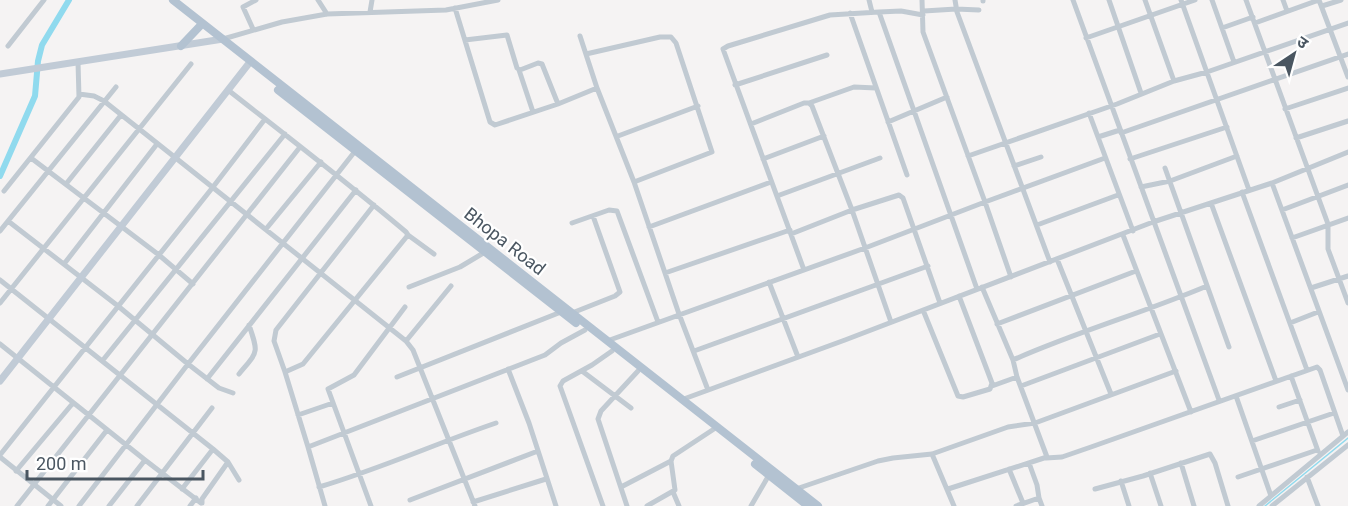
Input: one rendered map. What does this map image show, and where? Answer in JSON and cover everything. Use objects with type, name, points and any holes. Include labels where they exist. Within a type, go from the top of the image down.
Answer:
[{"type":"main road","name":"Bhopa Road","points":[[165,0],[221,40]]},
{"type":"main road","name":"Bhopa Road","points":[[173,0],[249,64],[572,313],[808,506]]},
{"type":"main road","points":[[181,46],[200,27]]},
{"type":"main road","points":[[0,74],[221,40]]},
{"type":"main road","points":[[0,381],[249,64]]},
{"type":"main road","name":"Bhopa Road","points":[[358,148],[561,312],[818,506]]},
{"type":"street","points":[[8,46],[44,0]]},
{"type":"street","points":[[239,0],[254,29]]},
{"type":"street","points":[[243,8],[256,0]]},
{"type":"street","points":[[318,0],[327,14]]},
{"type":"street","points":[[370,12],[372,0]]},
{"type":"street","points":[[221,40],[254,29],[327,14],[455,8],[498,0]]},
{"type":"street","points":[[869,0],[914,112],[950,216],[979,288],[1013,360],[1017,377],[1047,454],[1046,458]]},
{"type":"street","points":[[922,0],[923,32],[1011,277]]},
{"type":"street","points":[[954,0],[1050,262]]},
{"type":"street","points":[[1073,0],[1220,400]]},
{"type":"street","points":[[1109,0],[1141,93]]},
{"type":"street","points":[[1145,0],[1174,81]]},
{"type":"street","points":[[1086,38],[1151,16],[1181,2],[1195,0]]},
{"type":"street","points":[[1212,0],[1234,62]]},
{"type":"street","points":[[1246,0],[1328,224],[1328,248],[1348,303]]},
{"type":"street","points":[[1283,0],[1287,11]]},
{"type":"street","points":[[1255,23],[1319,0],[1348,76]]},
{"type":"street","points":[[1322,6],[1341,0]]},
{"type":"street","points":[[1181,2],[1249,190]]},
{"type":"street","points":[[455,8],[473,72],[493,125],[558,104],[597,88]]},
{"type":"street","points":[[804,270],[723,52],[725,47],[821,17],[875,12],[923,13],[956,9],[979,10]]},
{"type":"street","points":[[850,14],[907,175]]},
{"type":"street","points":[[1222,28],[1252,17]]},
{"type":"street","points":[[968,156],[1174,81],[1207,72],[1348,23]]},
{"type":"street","points":[[465,40],[507,35],[533,112]]},
{"type":"street","points":[[580,36],[708,390]]},
{"type":"street","points":[[586,54],[660,37],[671,37],[676,43],[712,152],[634,182]]},
{"type":"street","points":[[1098,137],[1348,54]]},
{"type":"street","points":[[735,85],[827,55]]},
{"type":"street","points":[[4,191],[80,94],[78,62]]},
{"type":"street","points":[[0,303],[191,63]]},
{"type":"street","points":[[519,70],[538,63],[542,64],[558,104]]},
{"type":"street","points":[[0,231],[116,87]]},
{"type":"street","points":[[751,124],[854,87],[876,88]]},
{"type":"street","points":[[1285,109],[1348,88]]},
{"type":"street","points":[[228,90],[434,254]]},
{"type":"street","points":[[80,94],[94,96],[104,101],[406,341],[413,350],[474,504],[546,479]]},
{"type":"street","points":[[888,122],[947,97]]},
{"type":"street","points":[[809,103],[816,112],[891,322]]},
{"type":"street","points":[[618,136],[698,106]]},
{"type":"street","points":[[1089,113],[1132,231]]},
{"type":"street","points":[[66,184],[121,115]]},
{"type":"street","points":[[61,506],[0,456],[213,188],[265,118]]},
{"type":"street","points":[[1296,138],[1348,122]]},
{"type":"street","points":[[1130,159],[1227,127]]},
{"type":"street","points":[[103,360],[285,134]]},
{"type":"street","points":[[763,159],[824,136]]},
{"type":"street","points":[[64,264],[158,144]]},
{"type":"street","points":[[17,506],[249,215],[300,147]]},
{"type":"street","points":[[79,506],[358,148]]},
{"type":"street","points":[[681,400],[1154,222],[1272,183],[1348,152]]},
{"type":"street","points":[[1141,187],[1170,181],[1236,156]]},
{"type":"street","points":[[1014,166],[1041,157]]},
{"type":"street","points":[[31,158],[159,255],[193,284]]},
{"type":"street","points":[[777,196],[880,158]]},
{"type":"street","points":[[607,341],[1105,158]]},
{"type":"street","points":[[266,230],[321,162]]},
{"type":"street","points":[[1165,168],[1229,347]]},
{"type":"street","points":[[649,227],[771,182]]},
{"type":"street","points":[[1272,183],[1348,390]]},
{"type":"street","points":[[1282,210],[1348,185]]},
{"type":"street","points":[[207,379],[356,190]]},
{"type":"street","points":[[1242,192],[1307,370]]},
{"type":"street","points":[[665,273],[899,195],[903,198],[915,229],[940,303]]},
{"type":"street","points":[[1037,225],[1118,195]]},
{"type":"street","points":[[1211,203],[1276,381]]},
{"type":"street","points":[[325,506],[274,335],[374,205]]},
{"type":"street","points":[[572,223],[614,209],[617,211],[658,322]]},
{"type":"street","points":[[572,313],[620,292],[593,216]]},
{"type":"street","points":[[1292,238],[1348,218]]},
{"type":"street","points":[[8,221],[118,306],[207,379],[222,390],[233,393]]},
{"type":"street","points":[[285,372],[303,364],[408,235]]},
{"type":"street","points":[[1123,235],[1191,412]]},
{"type":"street","points":[[409,287],[460,267],[485,252]]},
{"type":"street","points":[[1057,260],[1111,394]]},
{"type":"street","points":[[694,351],[928,266]]},
{"type":"street","points":[[997,324],[1136,271]]},
{"type":"street","points":[[1311,288],[1348,276]]},
{"type":"street","points":[[0,280],[213,449],[228,462],[239,480]]},
{"type":"street","points":[[770,282],[798,357]]},
{"type":"street","points":[[406,341],[451,286]]},
{"type":"street","points":[[1013,360],[1054,342],[1207,286]]},
{"type":"street","points":[[959,296],[992,386]]},
{"type":"street","points":[[371,506],[346,434],[328,391],[329,388],[354,375],[405,308]]},
{"type":"street","points":[[923,310],[958,396],[963,397],[990,389],[992,386],[1017,377]]},
{"type":"street","points":[[397,377],[561,312]]},
{"type":"street","points":[[1290,323],[1318,312]]},
{"type":"street","points":[[239,374],[254,356],[256,350],[249,325]]},
{"type":"street","points":[[308,447],[545,355],[585,330]]},
{"type":"street","points":[[1021,386],[1160,334]]},
{"type":"street","points":[[0,344],[202,504]]},
{"type":"street","points":[[603,506],[560,386],[563,381],[612,351]]},
{"type":"street","points":[[948,489],[1046,458],[1062,457],[1317,367],[1334,413],[1346,434],[1318,452],[1238,477]]},
{"type":"street","points":[[508,369],[556,506]]},
{"type":"street","points":[[582,371],[631,408]]},
{"type":"street","points":[[627,506],[598,419],[601,411],[638,371]]},
{"type":"street","points":[[796,489],[886,459],[932,454],[997,431],[1035,423],[1176,371]]},
{"type":"street","points":[[1291,376],[1318,452]]},
{"type":"street","points":[[1236,396],[1271,496]]},
{"type":"street","points":[[1279,408],[1300,400]]},
{"type":"street","points":[[16,471],[74,403]]},
{"type":"street","points":[[298,415],[333,403]]},
{"type":"street","points":[[137,506],[212,408]]},
{"type":"street","points":[[1252,441],[1334,413]]},
{"type":"street","points":[[320,487],[361,475],[449,439],[496,423]]},
{"type":"street","points":[[621,487],[671,461],[677,452],[715,429]]},
{"type":"street","points":[[48,506],[107,430]]},
{"type":"street","points":[[1259,506],[1348,445]]},
{"type":"street","points":[[182,489],[213,449]]},
{"type":"street","points":[[410,500],[538,451]]},
{"type":"street","points":[[1272,506],[1305,473],[1318,452]]},
{"type":"street","points":[[932,454],[954,506]]},
{"type":"street","points":[[1095,489],[1208,454],[1212,455],[1228,506]]},
{"type":"street","points":[[109,506],[145,460]]},
{"type":"street","points":[[647,506],[673,492],[676,486],[671,461]]},
{"type":"street","points":[[202,504],[202,499],[228,462]]},
{"type":"street","points":[[1029,463],[1042,506]]},
{"type":"street","points":[[1181,463],[1194,506]]},
{"type":"street","points":[[1009,469],[1020,505],[1038,498]]},
{"type":"street","points":[[1150,473],[1161,506]]},
{"type":"street","points":[[1305,473],[1318,506]]},
{"type":"street","points":[[752,505],[769,475]]},
{"type":"street","points":[[1120,482],[1129,506]]},
{"type":"street","points":[[673,492],[679,506]]},
{"type":"street","points":[[190,506],[196,498]]},
{"type":"waterway","points":[[0,176],[35,96],[42,45],[69,0]]},
{"type":"waterway","points":[[1265,506],[1348,438]]}]
